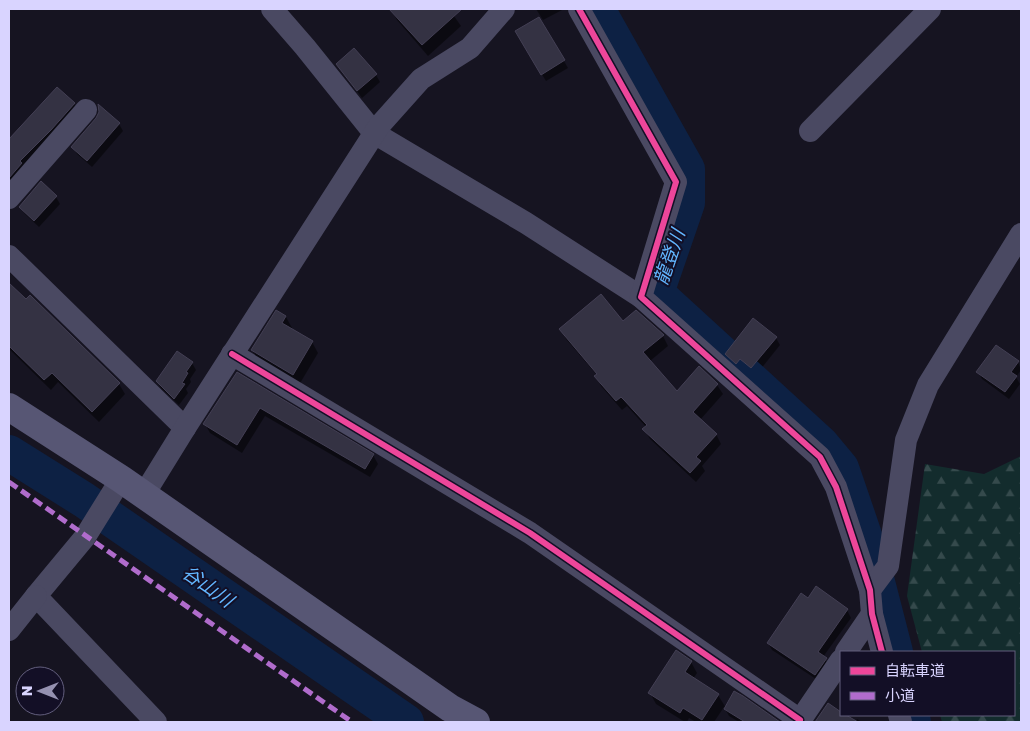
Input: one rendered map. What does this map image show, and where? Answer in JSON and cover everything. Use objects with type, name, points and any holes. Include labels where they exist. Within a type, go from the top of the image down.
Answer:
[{"type":"street","points":[[272,9],[306,46],[374,133],[526,223],[641,297],[820,457],[836,487],[870,590],[872,614],[882,651]]},
{"type":"street","points":[[143,496],[379,126],[421,79],[470,48],[504,9]]},
{"type":"street","points":[[579,9],[676,182],[641,297]]},
{"type":"street","points":[[810,131],[930,9]]},
{"type":"street","points":[[9,198],[86,110]]},
{"type":"street","points":[[870,590],[888,566],[906,440],[928,385],[1021,234]]},
{"type":"street","points":[[9,256],[185,428]]},
{"type":"street","points":[[232,354],[530,533],[799,721],[840,661]]},
{"type":"street","points":[[9,407],[118,485],[143,496],[450,708],[476,722]]},
{"type":"street","points":[[9,630],[92,526],[118,485]]},
{"type":"street","points":[[36,596],[156,722]]},
{"type":"street","points":[[847,651],[872,614]]},
{"type":"green space","points":[[1021,456],[1021,722],[942,722],[940,716],[1015,716],[1015,651],[922,651],[907,596],[925,464],[984,474]]},
{"type":"building","points":[[389,9],[462,9],[422,45]]},
{"type":"building","points":[[539,17],[565,60],[541,75],[515,31]]},
{"type":"building","points":[[354,48],[377,74],[357,91],[336,64]]},
{"type":"building","points":[[57,87],[75,103],[20,161],[22,163],[9,178],[9,139]]},
{"type":"building","points":[[98,104],[120,123],[87,161],[71,147],[96,118],[99,112]]},
{"type":"building","points":[[41,181],[57,196],[34,221],[19,207]]},
{"type":"building","points":[[9,283],[26,299],[30,295],[120,383],[92,412],[52,373],[44,380],[9,346]]},
{"type":"building","points":[[601,294],[623,321],[636,310],[664,335],[643,352],[677,391],[699,366],[718,384],[693,412],[717,434],[696,457],[701,461],[690,473],[642,429],[647,425],[621,397],[616,401],[594,376],[597,374],[559,329]]},
{"type":"building","points":[[276,310],[286,316],[282,323],[313,341],[293,375],[251,350]]},
{"type":"building","points":[[753,318],[777,337],[751,368],[740,359],[736,364],[725,354]]},
{"type":"building","points":[[996,345],[1019,361],[1011,372],[1017,376],[1005,392],[976,372]]},
{"type":"building","points":[[177,351],[193,362],[186,372],[188,373],[182,383],[185,384],[174,399],[156,381]]},
{"type":"building","points":[[237,372],[374,454],[365,469],[260,408],[237,445],[203,424]]},
{"type":"building","points":[[816,586],[848,609],[818,652],[827,658],[815,675],[767,643],[801,593],[808,598]]},
{"type":"building","points":[[676,650],[692,661],[685,672],[719,694],[702,720],[683,708],[680,713],[648,693]]},
{"type":"building","points":[[734,691],[780,722],[745,722],[724,709]]},
{"type":"building","points":[[828,703],[840,711],[840,716],[848,716],[858,722],[815,722]]},
{"type":"waterway","name":"龍登川","points":[[597,9],[687,169],[687,203],[656,293],[821,444],[841,468],[868,547],[895,651]]},
{"type":"waterway","name":"谷山川","points":[[9,453],[84,500],[406,722]]},
{"type":"waterway","name":"龍登川","points":[[911,716],[913,722]]},
{"type":"marked path","points":[[9,482],[352,722]]},
{"type":"cycle path","points":[[579,9],[676,182],[641,297],[820,457],[836,487],[870,590],[872,614],[882,651]]},
{"type":"cycle path","points":[[232,354],[530,533],[800,720]]}]
